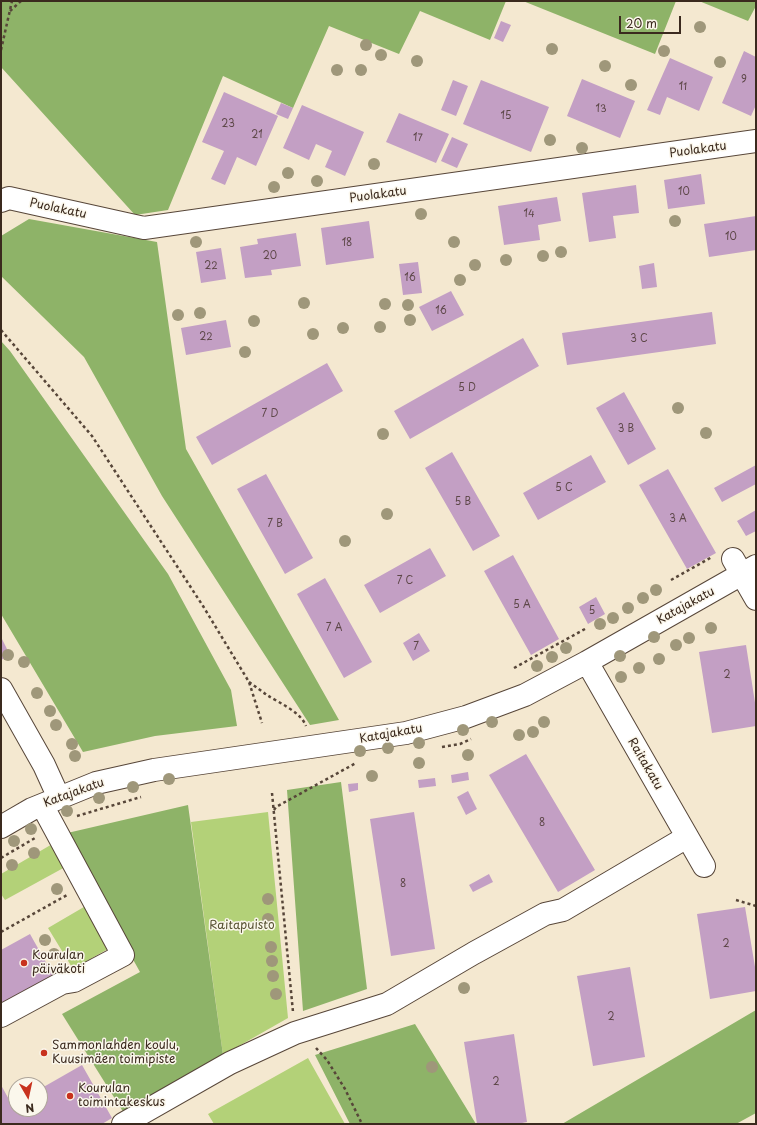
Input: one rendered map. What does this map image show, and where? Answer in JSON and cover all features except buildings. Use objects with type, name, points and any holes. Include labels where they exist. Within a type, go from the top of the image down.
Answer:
[{"type":"street","name":"Puolakatu","points":[[1,201],[9,198],[144,228],[756,141]]},
{"type":"street","points":[[736,564],[756,599]]},
{"type":"street","name":"Katajakatu","points":[[1,827],[32,809],[96,783],[154,770],[406,732],[466,717],[525,695],[587,662],[736,564]]},
{"type":"street","name":"Raitakatu","points":[[587,662],[704,866]]},
{"type":"street","points":[[1,689],[44,765],[51,802],[84,884],[123,956],[74,981],[62,983],[1,1016]]},
{"type":"street","points":[[123,1124],[230,1063],[295,1033],[387,1004],[480,949],[545,914],[563,910],[687,837]]},
{"type":"path","points":[[1,50],[12,1]]},
{"type":"path","points":[[10,11],[21,1]]},
{"type":"path","points":[[1,330],[92,436],[203,606],[249,682],[262,723]]},
{"type":"path","points":[[670,580],[736,564]]},
{"type":"path","points":[[514,668],[584,629]]},
{"type":"path","points":[[249,682],[266,695],[294,712],[305,723],[307,729]]},
{"type":"path","points":[[274,810],[276,807],[360,761]]},
{"type":"path","points":[[272,793],[295,1033],[313,1046],[328,1060],[345,1089],[362,1124]]},
{"type":"path","points":[[1,932],[70,894],[84,884]]},
{"type":"path","points":[[736,900],[756,906]]},
{"type":"green space","points":[[1,1],[506,1],[490,40],[420,11],[399,54],[329,26],[293,108],[223,76],[168,210],[135,215],[1,67]]},
{"type":"green space","points":[[523,1],[676,1],[655,54]]},
{"type":"green space","points":[[699,1],[756,1],[756,6],[748,21]]},
{"type":"green space","points":[[29,219],[157,242],[186,449],[339,720],[310,725],[162,496],[84,357],[1,276],[1,236]]},
{"type":"green space","points":[[1,341],[10,351],[168,574],[231,690],[237,726],[155,736],[83,752],[1,614]]},
{"type":"green space","points":[[341,782],[367,989],[303,1011],[287,790]]},
{"type":"green space","points":[[188,805],[223,1055],[127,1118],[62,1014],[140,972],[63,834]]},
{"type":"green space","name":"Raitapuisto","points":[[268,812],[288,1018],[223,1055],[191,822]]},
{"type":"green space","points":[[54,843],[67,866],[5,900],[1,894],[1,874]]},
{"type":"green space","points":[[89,904],[113,946],[73,969],[48,928]]},
{"type":"green space","points":[[756,1010],[756,1113],[736,1124],[562,1124]]},
{"type":"green space","points":[[415,1024],[476,1124],[350,1124],[315,1055]]},
{"type":"green space","points":[[308,1058],[345,1124],[214,1124],[208,1114]]},
{"type":"place","name":"Kourulan päiväkoti","points":[[24,963]]},
{"type":"place","name":"Sammonlahden koulu, Kuusimäen toimipiste","points":[[44,1053]]},
{"type":"place","name":"Kourulan toimintakeskus","points":[[70,1096]]}]
